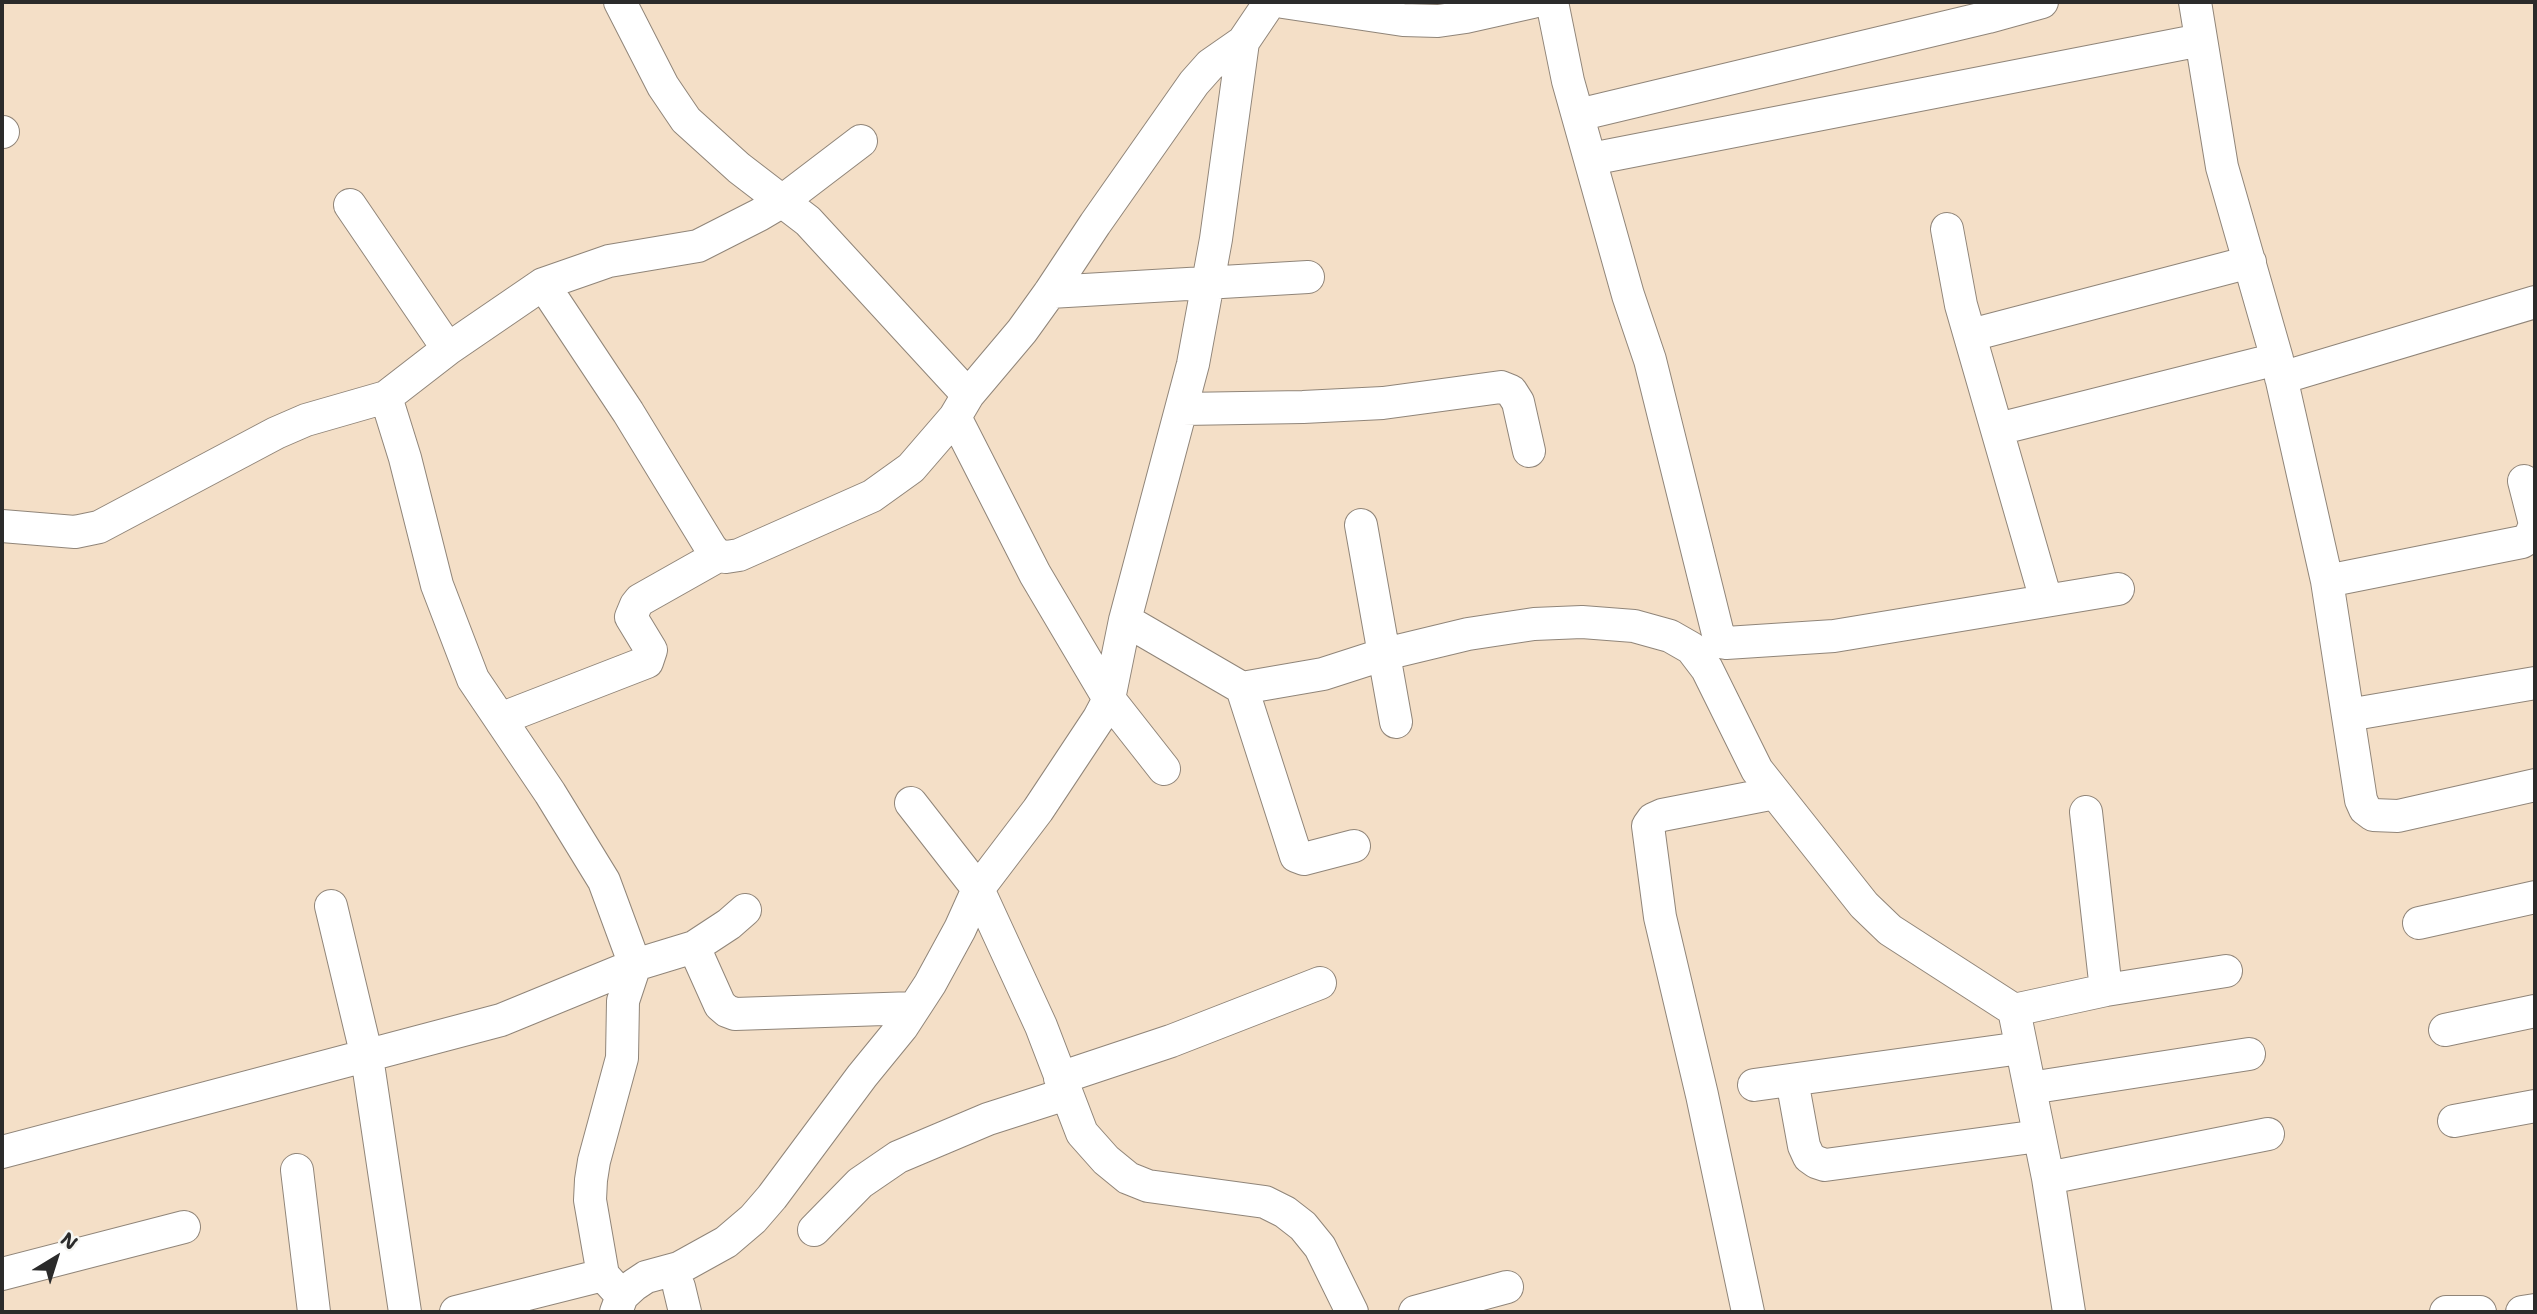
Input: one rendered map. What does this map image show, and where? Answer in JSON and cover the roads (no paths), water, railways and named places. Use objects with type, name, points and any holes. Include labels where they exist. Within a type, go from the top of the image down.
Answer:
[{"type":"street","points":[[620,2],[663,86],[686,120],[781,202],[808,221],[961,406],[1034,574],[1109,699],[1164,769]]},
{"type":"street","points":[[543,284],[628,412],[711,548],[718,555],[738,555],[872,496],[911,468],[1022,331],[1194,83],[1210,65],[1243,42],[1270,2]]},
{"type":"street","points":[[1283,2],[1403,20],[1438,21],[1466,18],[1533,2]]},
{"type":"street","points":[[1552,2],[1568,81],[1628,295],[1650,360],[1705,645],[1707,669],[1757,769],[1864,905],[1890,930],[2014,1010],[2106,990],[2226,971]]},
{"type":"street","points":[[1578,115],[2042,2]]},
{"type":"street","points":[[2195,2],[2222,167],[2279,368],[2327,581],[2361,800],[2365,809],[2373,815],[2398,816],[2535,785]]},
{"type":"street","points":[[1591,159],[2201,40]]},
{"type":"street","points":[[456,1312],[614,1294],[646,1277],[679,1268],[726,1242],[753,1219],[902,1027],[954,940],[978,889],[1038,810],[1099,718],[1109,699],[1125,620],[1183,409],[1208,285],[1243,42]]},
{"type":"street","points":[[2,526],[75,532],[99,527],[276,433],[306,420],[386,397],[448,349],[543,284],[609,261],[698,246],[781,202],[861,141]]},
{"type":"street","points":[[350,205],[448,349]]},
{"type":"street","points":[[1947,229],[1958,292],[2046,600]]},
{"type":"street","points":[[1971,335],[2250,262]]},
{"type":"street","points":[[1050,292],[1208,285],[1308,277]]},
{"type":"street","points":[[1998,429],[2279,368],[2535,302]]},
{"type":"street","points":[[1183,409],[1383,403],[1502,387],[1511,391],[1518,402],[1529,451]]},
{"type":"street","points":[[386,397],[405,457],[437,585],[473,679],[550,793],[604,881],[635,965],[623,1001],[622,1058],[591,1180],[590,1200],[614,1294]]},
{"type":"street","points":[[2327,581],[2522,542],[2530,537],[2535,524],[2524,481]]},
{"type":"street","points":[[1361,525],[1396,722]]},
{"type":"street","points":[[500,719],[647,662],[651,650],[631,617],[636,605],[640,600],[718,555]]},
{"type":"street","points":[[1125,620],[1242,688],[1323,674],[1385,654],[1468,634],[1534,624],[1582,622],[1634,626],[1705,645],[1834,636],[2118,589]]},
{"type":"street","points":[[2348,715],[2535,683]]},
{"type":"street","points":[[1242,688],[1296,856],[1304,859],[1354,846]]},
{"type":"street","points":[[1748,1312],[1702,1095],[1660,917],[1648,826],[1662,815],[1775,793]]},
{"type":"street","points":[[911,803],[978,889],[1041,1026],[1082,1133],[1106,1160],[1128,1178],[1148,1186],[1265,1202],[1286,1212],[1303,1226],[1320,1247],[1352,1312]]},
{"type":"street","points":[[2086,812],[2106,990]]},
{"type":"street","points":[[2419,923],[2535,897]]},
{"type":"street","points":[[331,906],[367,1057],[405,1312]]},
{"type":"street","points":[[2,1152],[501,1020],[635,965],[694,947],[745,910]]},
{"type":"street","points":[[694,947],[720,1005],[735,1014],[914,1008]]},
{"type":"street","points":[[814,1230],[860,1183],[898,1157],[1171,1041],[1321,983]]},
{"type":"street","points":[[2014,1010],[2048,1178],[2069,1312]]},
{"type":"street","points":[[2445,1030],[2535,1010]]},
{"type":"street","points":[[1754,1085],[2021,1048]]},
{"type":"street","points":[[2030,1088],[2249,1054]]},
{"type":"street","points":[[1791,1080],[1804,1146],[1810,1157],[1825,1165],[2039,1136]]},
{"type":"street","points":[[2454,1121],[2535,1106]]},
{"type":"street","points":[[2048,1178],[2268,1135]]},
{"type":"street","points":[[297,1170],[314,1312]]},
{"type":"street","points":[[2,1274],[184,1227]]},
{"type":"street","points":[[1415,1312],[1507,1287]]},
{"type":"street","points":[[2522,1312],[2535,1310]]},
{"type":"street","points":[[2446,1312],[2480,1312]]}]
